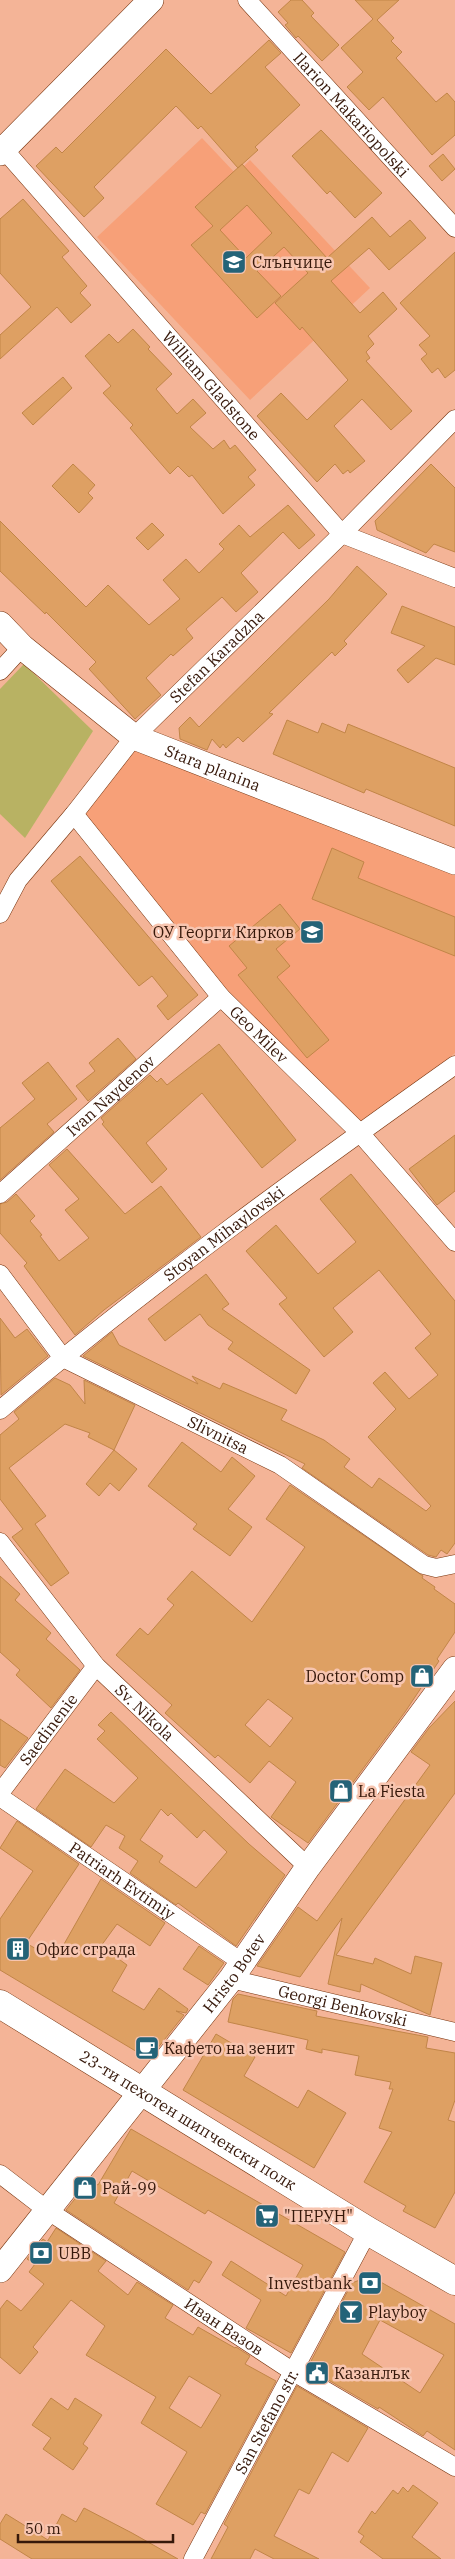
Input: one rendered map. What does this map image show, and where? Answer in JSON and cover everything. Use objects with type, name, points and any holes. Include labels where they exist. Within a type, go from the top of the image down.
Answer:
[{"type":"main road","points":[[1,149],[151,0]]},
{"type":"main road","name":"Stara planina","points":[[0,624],[22,647],[134,737],[455,862]]},
{"type":"main road","name":"Hristo Botev","points":[[0,2270],[237,1971],[308,1866],[453,1675]]},
{"type":"main road","name":"23-ти пехотен шипченски полк","points":[[0,2004],[368,2231],[455,2281]]},
{"type":"street","name":"Ilarion Makariopolski","points":[[247,0],[455,228]]},
{"type":"street","name":"William Gladstone","points":[[1,149],[342,534],[455,578]]},
{"type":"street","name":"Stefan Karadzha","points":[[0,914],[18,880],[74,814],[134,737],[342,534],[455,419]]},
{"type":"street","points":[[0,671],[22,647]]},
{"type":"street","name":"Geo Milev","points":[[74,814],[221,997],[360,1132],[455,1242]]},
{"type":"street","name":"Ivan Naydenov","points":[[0,1194],[221,997]]},
{"type":"street","name":"Stoyan Mihaylovski","points":[[0,1410],[63,1358],[360,1132],[455,1065]]},
{"type":"street","name":"Slivnitsa","points":[[0,1274],[63,1358],[280,1465],[424,1565],[436,1568],[455,1564]]},
{"type":"street","name":"Sv. Nikola","points":[[0,1542],[96,1666],[308,1866]]},
{"type":"street","name":"Saedinenie","points":[[0,1792],[96,1666]]},
{"type":"street","name":"Patriarh Evtimiy","points":[[0,1797],[237,1971]]},
{"type":"street","name":"Georgi Benkovski","points":[[237,1971],[455,2032]]},
{"type":"street","name":"Иван Вазов","points":[[0,2174],[47,2210],[292,2371],[455,2467]]},
{"type":"street","name":"San Stefano str.","points":[[193,2559],[368,2231]]},
{"type":"shaded area","name":"Слънчице","points":[[202,138],[236,174],[250,160],[370,288],[250,400],[97,237]]},
{"type":"shaded area","points":[[24,664],[93,731],[25,838],[0,814],[0,689]]},
{"type":"shaded area","name":"ОУ Георги Кирков","points":[[134,737],[208,781],[455,868],[455,1053],[351,1135],[74,814]]},
{"type":"building","points":[[291,0],[302,0],[314,13],[311,16],[339,45],[322,61],[298,36],[296,38],[285,25],[288,23],[278,12]]},
{"type":"building","points":[[355,0],[399,0],[377,20],[394,38],[391,41],[402,52],[396,58],[436,102],[447,93],[455,102],[455,135],[432,155],[383,97],[369,110],[347,87],[363,72],[341,48],[373,19]]},
{"type":"building","points":[[269,40],[281,53],[265,67],[300,105],[255,147],[258,150],[238,168],[201,126],[198,129],[176,106],[94,187],[104,198],[84,217],[36,166],[56,147],[62,153],[166,49],[211,94]]},
{"type":"building","points":[[321,130],[382,193],[355,218],[330,191],[327,194],[292,156]]},
{"type":"building","points":[[443,154],[455,169],[442,181],[429,166]]},
{"type":"building","points":[[242,164],[327,258],[372,217],[390,237],[410,220],[426,238],[389,270],[369,248],[331,281],[360,313],[383,292],[397,309],[368,336],[374,344],[366,352],[370,358],[366,361],[412,411],[391,430],[362,399],[334,426],[365,461],[350,473],[348,470],[343,474],[335,464],[317,482],[257,416],[281,393],[307,420],[348,380],[302,327],[300,330],[275,303],[308,273],[284,247],[257,271],[281,296],[257,318],[191,245],[213,226],[195,207]],"holes":[[[247,205],[272,233],[246,258],[220,230]]]},
{"type":"building","points":[[23,199],[69,251],[62,257],[87,286],[80,293],[91,305],[71,323],[57,307],[0,359],[0,335],[31,307],[0,273],[0,219]]},
{"type":"building","points":[[455,252],[455,370],[445,378],[438,368],[432,373],[421,359],[427,354],[419,345],[430,336],[400,303]]},
{"type":"building","points":[[133,329],[150,347],[148,349],[172,374],[156,389],[177,414],[193,399],[206,413],[190,427],[213,449],[224,440],[230,449],[235,445],[256,470],[248,477],[255,485],[223,514],[192,475],[189,477],[178,466],[170,474],[130,428],[133,425],[103,393],[111,386],[85,356],[109,334],[118,343]]},
{"type":"building","points":[[63,377],[72,388],[33,425],[22,413]]},
{"type":"building","points":[[73,464],[95,485],[88,493],[93,498],[79,513],[52,486]]},
{"type":"building","points":[[431,464],[455,488],[455,552],[434,544],[426,553],[377,530],[375,521]]},
{"type":"building","points":[[288,505],[315,535],[299,549],[283,532],[241,573],[258,592],[236,612],[222,597],[186,629],[193,638],[173,656],[171,654],[146,678],[161,695],[135,719],[89,669],[96,662],[46,612],[45,614],[0,571],[0,521],[86,607],[108,585],[149,625],[180,599],[163,580],[186,559],[199,573],[224,549],[219,544],[239,525],[250,537]]},
{"type":"building","points":[[152,523],[164,535],[148,550],[136,538]]},
{"type":"building","points":[[357,566],[387,594],[344,641],[347,644],[335,656],[332,652],[269,713],[273,714],[243,742],[238,737],[226,748],[223,744],[220,748],[212,739],[207,750],[180,739],[179,728],[190,717],[199,727],[329,599]]},
{"type":"building","points":[[402,606],[455,627],[455,665],[436,658],[408,683],[397,670],[425,646],[391,633]]},
{"type":"building","points":[[287,720],[318,733],[322,723],[345,733],[348,724],[455,768],[455,826],[366,789],[364,793],[273,754]]},
{"type":"building","points":[[332,848],[364,862],[358,878],[455,917],[455,956],[312,899]]},
{"type":"building","points":[[80,856],[198,995],[168,1020],[157,1006],[168,996],[152,976],[139,986],[51,881]]},
{"type":"building","points":[[280,904],[300,929],[276,949],[290,966],[277,977],[329,1040],[307,1058],[238,975],[247,968],[229,946]]},
{"type":"building","points":[[118,1038],[136,1059],[88,1101],[76,1086],[95,1071],[89,1063]]},
{"type":"building","points":[[219,1044],[296,1140],[262,1168],[202,1093],[146,1143],[167,1169],[152,1183],[102,1124],[104,1122],[101,1118],[150,1075],[157,1082],[161,1078],[167,1085]]},
{"type":"building","points":[[48,1062],[77,1099],[47,1124],[54,1132],[0,1180],[0,1128],[35,1099],[22,1083]]},
{"type":"building","points":[[455,1135],[455,1191],[437,1205],[409,1169]]},
{"type":"building","points":[[67,1149],[125,1214],[161,1186],[201,1237],[104,1310],[75,1335],[24,1266],[27,1263],[0,1233],[0,1204],[7,1202],[16,1194],[35,1216],[30,1221],[59,1261],[89,1238],[65,1210],[79,1199],[49,1165]]},
{"type":"building","points":[[351,1174],[455,1301],[455,1543],[447,1554],[441,1550],[436,1557],[428,1555],[302,1468],[305,1464],[83,1356],[112,1332],[119,1345],[198,1384],[192,1376],[220,1389],[223,1383],[287,1410],[281,1420],[324,1440],[350,1459],[344,1467],[372,1488],[379,1478],[426,1511],[431,1506],[368,1437],[396,1409],[373,1383],[385,1372],[409,1399],[438,1375],[415,1348],[431,1334],[379,1270],[333,1308],[353,1332],[324,1357],[279,1304],[287,1298],[246,1251],[276,1225],[318,1274],[356,1242],[320,1199]]},
{"type":"building","points":[[206,1274],[229,1304],[222,1309],[310,1370],[296,1394],[228,1349],[233,1342],[208,1325],[200,1314],[165,1341],[148,1319]]},
{"type":"building","points":[[0,1318],[15,1338],[27,1329],[48,1356],[1,1395]]},
{"type":"building","points":[[55,1378],[70,1385],[85,1404],[84,1380],[135,1405],[114,1450],[88,1437],[90,1433],[65,1424],[9,1468],[46,1516],[35,1524],[69,1573],[51,1586],[12,1537],[23,1529],[0,1499],[0,1435],[19,1419],[14,1412]]},
{"type":"building","points":[[182,1442],[221,1472],[232,1457],[255,1476],[228,1509],[252,1527],[230,1556],[193,1529],[197,1524],[148,1486]]},
{"type":"building","points":[[114,1450],[137,1469],[119,1491],[110,1483],[99,1496],[86,1484]]},
{"type":"building","points":[[290,1485],[423,1576],[422,1578],[435,1587],[434,1589],[455,1604],[455,1632],[437,1659],[439,1661],[405,1712],[308,1843],[271,1817],[296,1782],[269,1761],[250,1783],[218,1755],[215,1758],[165,1713],[172,1705],[116,1655],[140,1628],[148,1635],[174,1605],[167,1599],[192,1571],[252,1622],[305,1547],[266,1519]],"holes":[[[268,1699],[293,1718],[270,1747],[245,1725]]]},
{"type":"building","points":[[0,1576],[20,1594],[15,1600],[51,1633],[46,1639],[80,1670],[51,1708],[16,1675],[20,1670],[0,1652]]},
{"type":"building","points":[[455,1701],[455,1793],[336,1955],[373,1964],[375,1958],[411,1974],[415,1956],[442,1963],[430,2015],[361,1984],[360,1992],[328,1984],[342,1918],[300,1977],[257,1966],[298,1907],[317,1921],[430,1765],[411,1752],[429,1728]]},
{"type":"building","points":[[111,1712],[249,1844],[285,1875],[236,1946],[178,1903],[176,1905],[130,1873],[138,1861],[119,1848],[125,1836],[106,1825],[91,1847],[36,1809],[65,1769],[114,1803],[138,1778],[97,1739],[105,1731],[98,1725]],"holes":[[[161,1809],[168,1816],[171,1813],[197,1838],[204,1830],[227,1852],[196,1888],[159,1862],[163,1856],[140,1840]]]},
{"type":"building","points":[[0,1719],[28,1738],[5,1768],[0,1765]]},
{"type":"building","points":[[17,1821],[79,1864],[26,1943],[55,1960],[101,1879],[165,1923],[150,1946],[117,1924],[101,1946],[127,1965],[112,1991],[144,2010],[159,1988],[188,2009],[186,2013],[176,2011],[184,2015],[149,2059],[0,1970],[0,1919],[33,1871],[0,1848]]},
{"type":"building","points":[[199,1946],[224,1963],[208,1985],[183,1969]]},
{"type":"building","points":[[238,1994],[317,2011],[316,2016],[428,2037],[426,2048],[455,2053],[455,2100],[448,2120],[455,2122],[455,2192],[435,2228],[403,2211],[406,2206],[364,2182],[392,2132],[379,2128],[393,2089],[389,2089],[391,2082],[355,2075],[359,2056],[322,2049],[322,2053],[306,2049],[308,2040],[228,2022],[233,1999]]},
{"type":"building","points":[[216,2034],[255,2057],[244,2076],[298,2108],[308,2090],[346,2113],[314,2168],[183,2090]]},
{"type":"building","points":[[131,2129],[345,2252],[291,2353],[246,2328],[261,2300],[222,2275],[231,2261],[286,2296],[303,2265],[208,2210],[205,2214],[132,2171],[114,2203],[212,2262],[199,2283],[194,2280],[188,2290],[66,2210],[90,2180],[98,2185]]},
{"type":"building","points":[[56,2228],[106,2261],[98,2271],[128,2295],[137,2282],[173,2305],[165,2318],[193,2335],[198,2327],[236,2347],[250,2356],[245,2364],[276,2381],[205,2514],[201,2512],[193,2525],[156,2504],[187,2452],[141,2423],[156,2397],[86,2355],[105,2326],[71,2300],[33,2347],[38,2352],[20,2374],[0,2357],[0,2309],[7,2300],[21,2311],[44,2284],[29,2272],[35,2264],[27,2259],[43,2239],[47,2242]],"holes":[[[189,2376],[221,2395],[201,2428],[169,2408]]]},
{"type":"building","points":[[370,2276],[455,2324],[455,2450],[427,2431],[423,2436],[379,2407],[378,2409],[313,2371],[321,2369],[310,2363],[352,2283]],"holes":[[[380,2320],[444,2355],[420,2393],[362,2354]]]},
{"type":"building","points":[[297,2386],[368,2428],[348,2462],[332,2452],[309,2494],[299,2489],[274,2536],[319,2559],[274,2559],[255,2549],[250,2559],[211,2559],[228,2527],[224,2524]]},
{"type":"building","points":[[51,2398],[68,2410],[75,2398],[102,2415],[83,2444],[88,2448],[73,2470],[43,2449],[51,2438],[32,2425]]},
{"type":"building","points":[[413,2485],[438,2503],[412,2537],[441,2559],[383,2559],[360,2542],[364,2536],[358,2532],[372,2511],[375,2514],[393,2490],[398,2494],[403,2487],[408,2492]]},
{"type":"building","points":[[84,2508],[178,2559],[32,2559],[0,2539],[0,2524],[6,2514],[48,2540],[62,2514],[76,2522]]},
{"type":"place","name":"Слънчице","points":[[234,262]]},
{"type":"place","name":"ОУ Георги Кирков","points":[[312,932]]},
{"type":"place","name":"Doctor Comp","points":[[422,1676]]},
{"type":"place","name":"La Fiesta","points":[[341,1791]]},
{"type":"place","name":"Офис сграда","points":[[18,1949]]},
{"type":"place","name":"Кафето на зенит","points":[[147,2048]]},
{"type":"place","name":"Рай-99","points":[[85,2188]]},
{"type":"place","name":"\"ПЕРУН\"","points":[[267,2216]]},
{"type":"place","name":"UBB","points":[[41,2253]]},
{"type":"place","name":"Investbank","points":[[370,2283]]},
{"type":"place","name":"Playboy","points":[[351,2312]]},
{"type":"place","name":"Казанлък","points":[[317,2373]]}]
